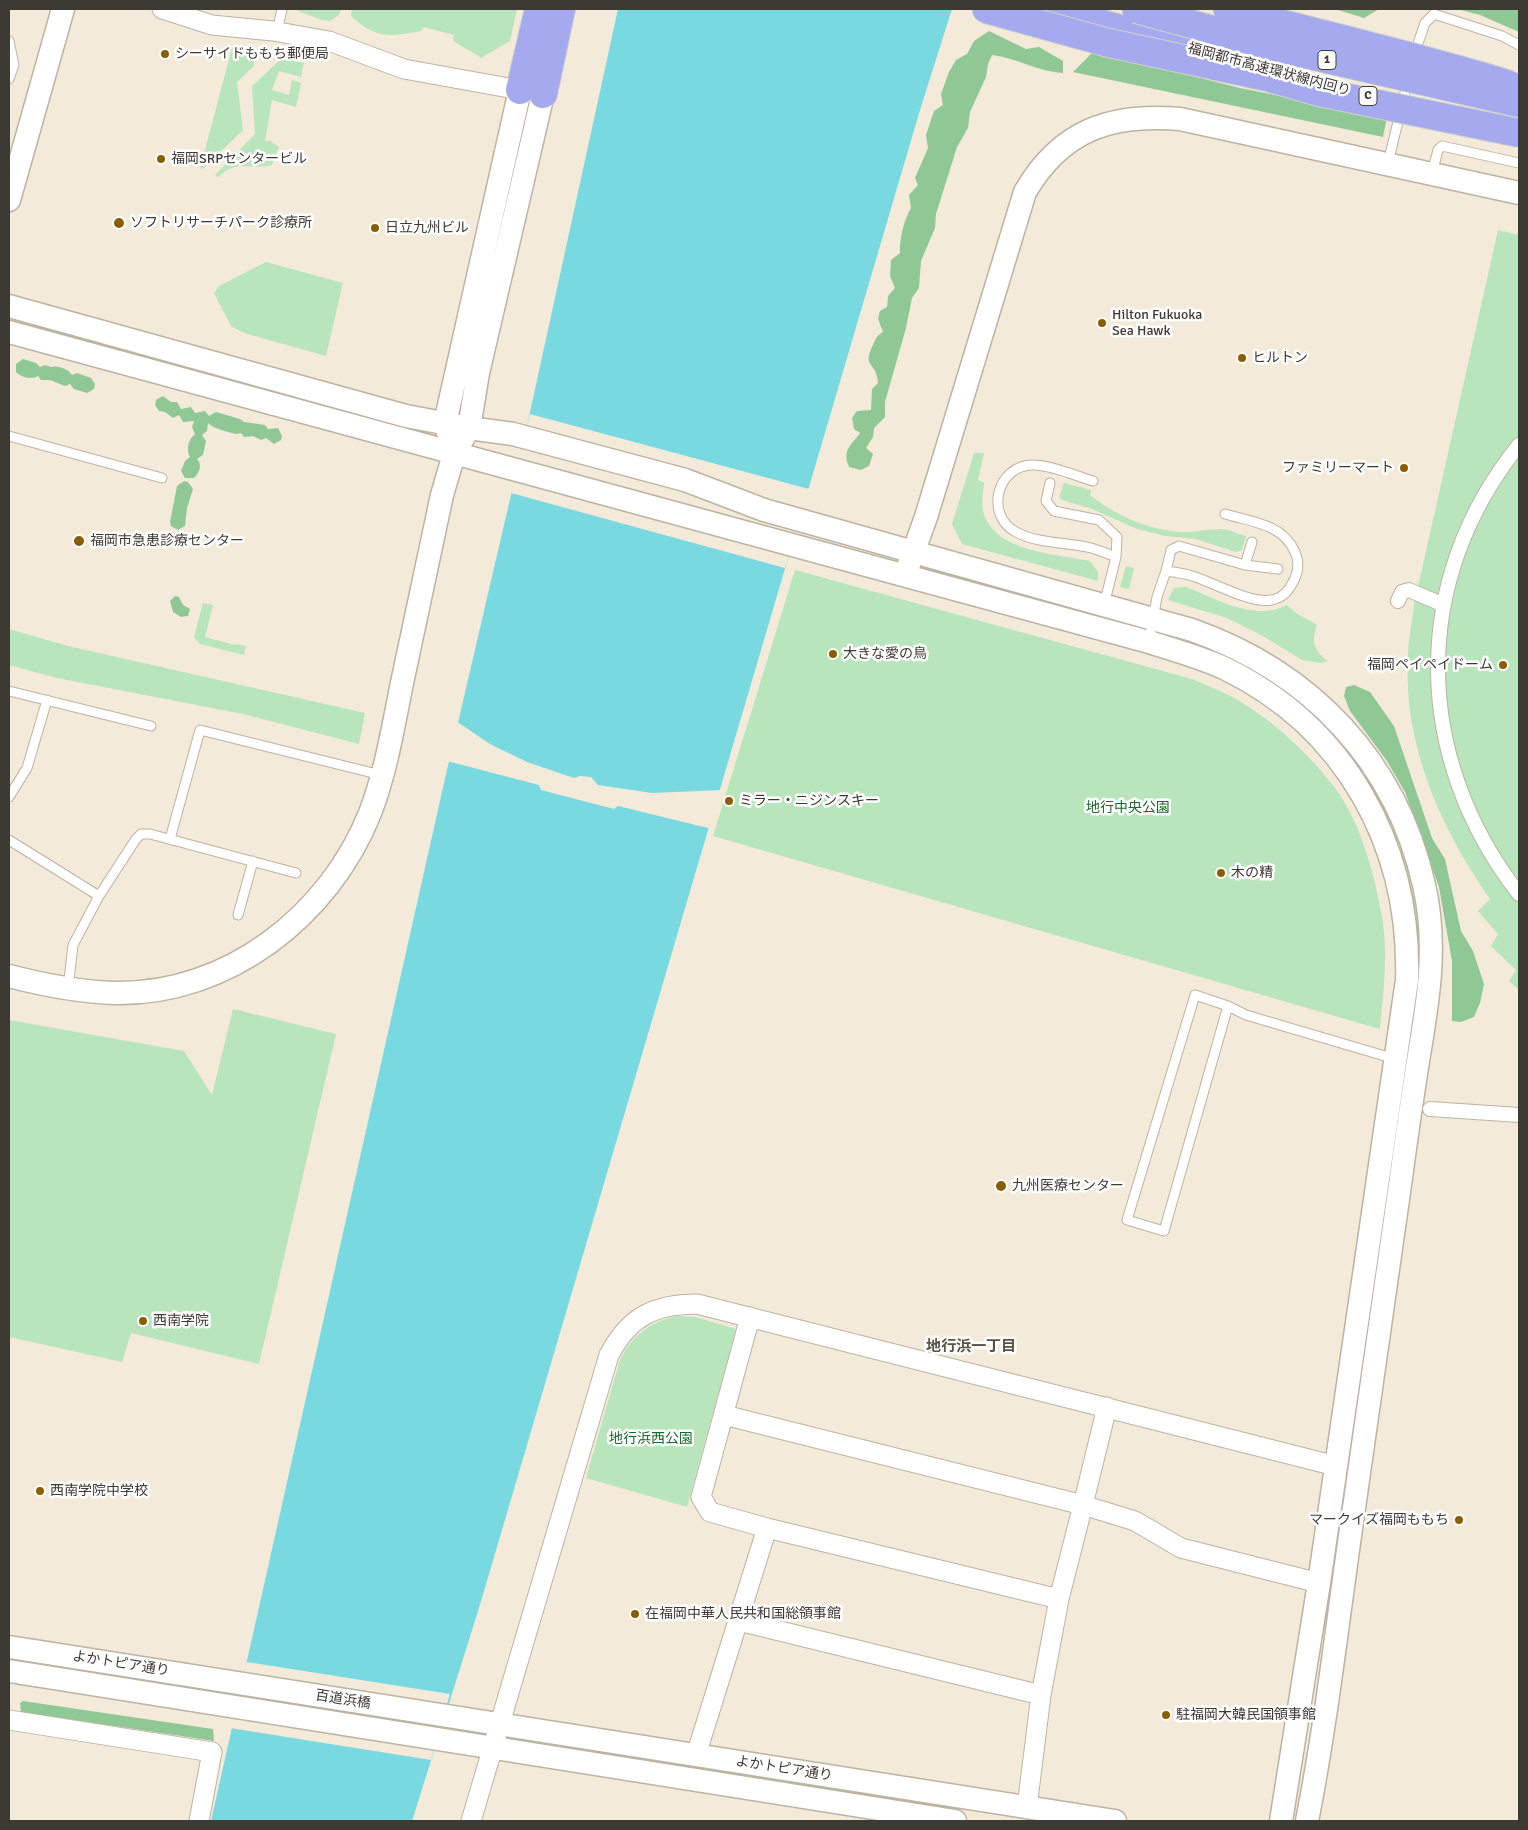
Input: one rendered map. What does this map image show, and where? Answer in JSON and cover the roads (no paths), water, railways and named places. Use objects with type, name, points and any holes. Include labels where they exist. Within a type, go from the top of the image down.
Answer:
[{"type":"highway","points":[[532,92],[539,9]]},
{"type":"highway","points":[[532,92],[562,9]]},
{"type":"highway","points":[[986,9],[1109,43],[1267,77],[1338,96],[1519,133]]},
{"type":"highway","name":"福岡都市高速環状線内回り","points":[[1049,9],[1320,85],[1519,129]]},
{"type":"highway","name":"1","points":[[1136,9],[1279,48],[1519,103]]},
{"type":"highway","points":[[1227,9],[1314,33],[1446,65],[1519,87]]},
{"type":"highway","points":[[1270,9],[1449,55],[1519,87]]},
{"type":"street","points":[[9,200],[63,9]]},
{"type":"street","points":[[162,9],[212,25],[277,32],[329,41],[404,69],[532,92]]},
{"type":"street","points":[[454,454],[445,423],[532,92]]},
{"type":"street","points":[[9,976],[68,989],[115,993],[163,988],[217,972],[270,943],[310,909],[344,864],[369,815],[383,776],[442,495],[454,454],[469,428],[532,92]]},
{"type":"street","points":[[905,575],[914,553],[1022,199],[1037,171],[1055,152],[1076,137],[1101,125],[1125,119],[1149,116],[1180,119],[1519,193]]},
{"type":"street","points":[[9,306],[406,416],[514,434],[685,480],[764,510],[822,525],[914,553],[1101,616],[1149,642],[1223,668],[1277,700],[1298,716],[1321,739],[1347,770],[1362,793],[1391,855],[1401,894],[1406,932],[1407,1061],[1342,1599],[1307,1821]]},
{"type":"street","points":[[9,332],[905,575],[1101,616],[1153,618],[1219,640],[1254,656],[1290,679],[1339,722],[1382,780],[1397,806],[1414,847],[1425,888],[1431,928],[1431,984],[1407,1061],[1336,1466],[1281,1821]]},
{"type":"street","points":[[1519,445],[1492,482],[1467,529],[1458,554],[1444,605],[1438,671],[1441,718],[1446,746],[1460,791],[1474,826],[1498,867],[1519,894]]},
{"type":"street","points":[[1398,601],[1402,592],[1409,590],[1444,605]]},
{"type":"street","points":[[1430,1109],[1519,1115]]},
{"type":"street","points":[[471,1821],[492,1748],[501,1725],[509,1692],[606,1365],[616,1341],[636,1320],[664,1306],[696,1304],[1336,1466]]},
{"type":"street","points":[[750,1317],[701,1497],[710,1512],[767,1528],[1058,1598]]},
{"type":"street","points":[[1027,1807],[1041,1695],[1058,1598],[1083,1505],[1106,1407]]},
{"type":"street","points":[[724,1415],[1083,1505],[1135,1521],[1181,1548],[1319,1583]]},
{"type":"street","points":[[696,1755],[767,1528]]},
{"type":"street","points":[[739,1621],[1041,1695]]},
{"type":"street","name":"よかトピア通り","points":[[9,1647],[233,1682]]},
{"type":"street","name":"よかトピア通り","points":[[9,1671],[226,1706]]},
{"type":"street","name":"百道浜橋","points":[[233,1682],[452,1718]]},
{"type":"street","name":"百道浜橋","points":[[226,1706],[438,1740]]},
{"type":"street","name":"よかトピア通り","points":[[452,1718],[1115,1821]]},
{"type":"street","points":[[9,1720],[212,1752],[199,1821]]},
{"type":"street","name":"よかトピア通り","points":[[438,1740],[910,1818],[955,1821]]},
{"type":"lane","points":[[277,32],[282,9]]},
{"type":"lane","points":[[1388,164],[1419,36],[1426,22],[1434,14],[1502,36],[1519,45]]},
{"type":"lane","points":[[9,41],[14,65],[9,79]]},
{"type":"lane","points":[[1432,174],[1438,150],[1442,146],[1519,163]]},
{"type":"lane","points":[[9,436],[162,478]]},
{"type":"lane","points":[[1093,481],[1034,465],[1019,468],[1006,478],[998,490],[997,503],[1000,514],[1015,532],[1030,537],[1092,548],[1116,557]]},
{"type":"lane","points":[[1050,483],[1046,501],[1054,511],[1099,520],[1117,537],[1116,557],[1101,616]]},
{"type":"lane","points":[[1166,571],[1190,575],[1253,599],[1270,601],[1281,598],[1293,582],[1298,561],[1292,544],[1285,535],[1276,529],[1225,514]]},
{"type":"lane","points":[[1245,565],[1252,542]]},
{"type":"lane","points":[[1149,642],[1153,618],[1172,550],[1179,546],[1245,565],[1278,569]]},
{"type":"lane","points":[[9,691],[151,726]]},
{"type":"lane","points":[[9,797],[27,768],[47,700]]},
{"type":"lane","points":[[170,839],[200,730],[383,776]]},
{"type":"lane","points":[[68,989],[73,945],[99,896],[141,834],[150,834],[170,839],[296,873]]},
{"type":"lane","points":[[9,840],[99,896]]},
{"type":"lane","points":[[238,915],[253,861]]},
{"type":"lane","points":[[1228,1006],[1164,1231],[1128,1220],[1195,996],[1228,1006],[1246,1015],[1407,1061]]},
{"type":"water","points":[[618,9],[952,9],[920,110],[479,1608],[412,1821],[211,1821],[444,783],[527,426]]},
{"type":"place","name":"シーサイドももち郵便局","points":[[165,54]]},
{"type":"place","name":"福岡SRPセンタービル","points":[[161,159]]},
{"type":"place","name":"ソフトリサーチパーク診療所","points":[[119,223]]},
{"type":"place","name":"日立九州ビル","points":[[375,228]]},
{"type":"place","name":"Hilton Fukuoka Sea Hawk","points":[[1102,323]]},
{"type":"place","name":"ヒルトン","points":[[1242,358]]},
{"type":"place","name":"ファミリーマート","points":[[1404,468]]},
{"type":"place","name":"福岡市急患診療センター","points":[[79,541]]},
{"type":"place","name":"大きな愛の鳥","points":[[833,654]]},
{"type":"place","name":"福岡ペイペイドーム","points":[[1503,665]]},
{"type":"place","name":"ミラー・ニジンスキー","points":[[729,801]]},
{"type":"place","name":"木の精","points":[[1221,873]]},
{"type":"place","name":"九州医療センター","points":[[1001,1186]]},
{"type":"place","name":"西南学院","points":[[143,1321]]},
{"type":"place","name":"西南学院中学校","points":[[40,1491]]},
{"type":"place","name":"マークイズ福岡ももち","points":[[1459,1520]]},
{"type":"place","name":"在福岡中華人民共和国総領事館","points":[[635,1614]]},
{"type":"place","name":"駐福岡大韓民国領事館","points":[[1166,1715]]},
{"type":"district","name":"地行浜一丁目","points":[[971,1347]]},
{"type":"park label","name":"地行中央公園","points":[[1128,808]]},
{"type":"park label","name":"地行浜西公園","points":[[651,1439]]}]
